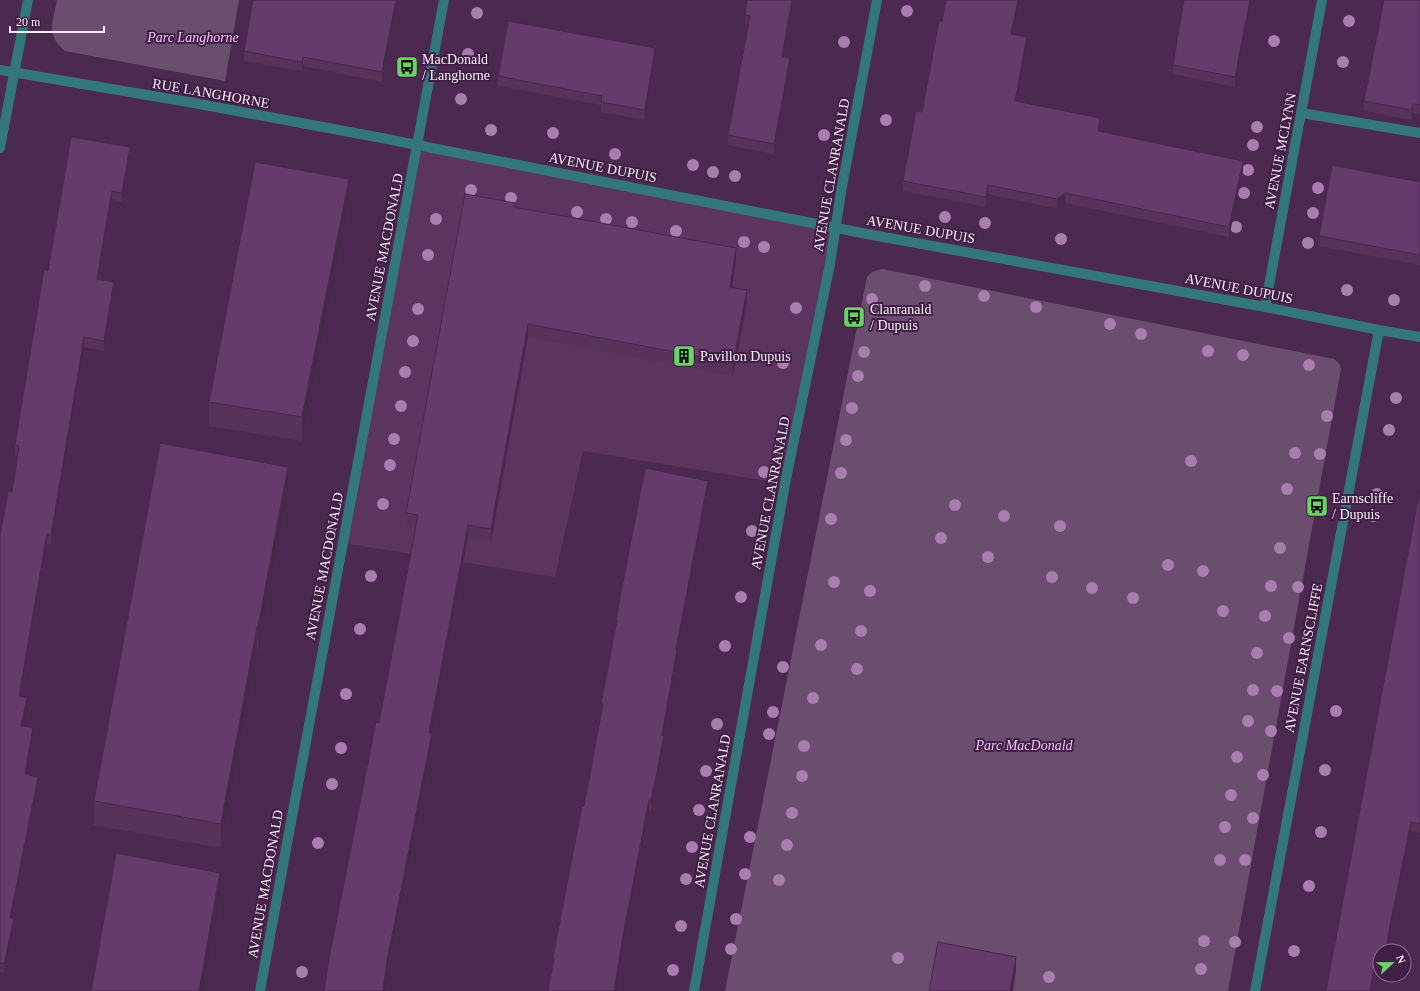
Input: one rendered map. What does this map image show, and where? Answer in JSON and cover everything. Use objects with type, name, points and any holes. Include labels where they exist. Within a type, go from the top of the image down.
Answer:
[{"type":"street","points":[[0,148],[28,0]]},
{"type":"street","name":"AVENUE MACDONALD","points":[[260,991],[444,0]]},
{"type":"street","name":"AVENUE CLANRANALD","points":[[694,991],[784,492],[830,264],[878,0]]},
{"type":"street","name":"AVENUE MCLYNN","points":[[1265,307],[1322,0]]},
{"type":"street","name":"RUE LANGHORNE","points":[[0,70],[194,103],[417,145]]},
{"type":"street","points":[[1302,113],[1420,133]]},
{"type":"street","name":"AVENUE DUPUIS","points":[[417,145],[836,227],[1420,337]]},
{"type":"street","name":"AVENUE EARNSCLIFFE","points":[[1255,991],[1379,330]]},
{"type":"shaded area","points":[[417,145],[836,227],[785,484],[583,451],[555,577],[343,543]]},
{"type":"green space","name":"Parc Langhorne","points":[[57,0],[239,0],[225,81],[65,51],[55,39],[52,28]]},
{"type":"green space","name":"Parc MacDonald","points":[[882,269],[1334,359],[1339,363],[1341,369],[1228,991],[725,991],[867,277],[872,272]]},
{"type":"building","points":[[253,0],[396,0],[382,72],[303,57],[302,62],[244,51]]},
{"type":"building","points":[[747,0],[792,0],[782,57],[790,58],[774,144],[728,135],[750,16],[745,15]]},
{"type":"building","points":[[946,0],[1018,0],[1011,34],[1027,37],[1015,101],[1100,118],[1098,131],[1243,161],[1229,227],[1065,193],[1057,199],[988,185],[986,197],[903,181],[916,111],[922,112],[939,21],[942,21]]},
{"type":"building","points":[[1184,0],[1250,0],[1235,77],[1173,65]]},
{"type":"building","points":[[1384,0],[1420,0],[1420,105],[1413,104],[1412,110],[1364,101]]},
{"type":"building","points":[[508,21],[655,48],[645,110],[601,102],[602,96],[498,76]]},
{"type":"building","points":[[71,137],[130,147],[122,193],[112,191],[97,279],[114,282],[104,341],[84,337],[51,535],[47,534],[19,696],[27,698],[21,726],[33,728],[25,774],[38,777],[10,918],[14,918],[4,964],[0,963],[0,536],[8,491],[12,492],[19,446],[15,445],[44,270],[48,271]]},
{"type":"building","points":[[255,162],[349,179],[302,417],[209,402]]},
{"type":"building","points":[[1332,165],[1420,182],[1420,255],[1319,236]]},
{"type":"building","name":"Pavillon Dupuis","points":[[465,194],[515,203],[514,207],[736,248],[730,287],[747,290],[733,363],[528,324],[491,529],[468,525],[429,733],[432,733],[387,961],[383,991],[324,991],[330,953],[376,722],[379,723],[418,515],[406,513]]},
{"type":"building","points":[[160,443],[288,467],[221,824],[94,801]]},
{"type":"building","points":[[645,468],[708,481],[676,650],[662,735],[664,735],[651,800],[649,800],[614,991],[548,991],[553,957],[603,704],[601,704],[616,619]]},
{"type":"building","points":[[1420,489],[1420,824],[1411,822],[1387,943],[1372,943],[1372,979],[1370,991],[1326,991]]},
{"type":"building","points":[[116,853],[220,873],[199,991],[91,991]]},
{"type":"building","points":[[938,942],[1016,957],[1010,991],[929,991]]},
{"type":"place","name":"MacDonald / Langhorne","points":[[407,67]]},
{"type":"place","name":"Clanranald / Dupuis","points":[[854,317]]},
{"type":"place","name":"Pavillon Dupuis","points":[[684,356]]},
{"type":"place","name":"Earnscliffe / Dupuis","points":[[1317,506]]}]
